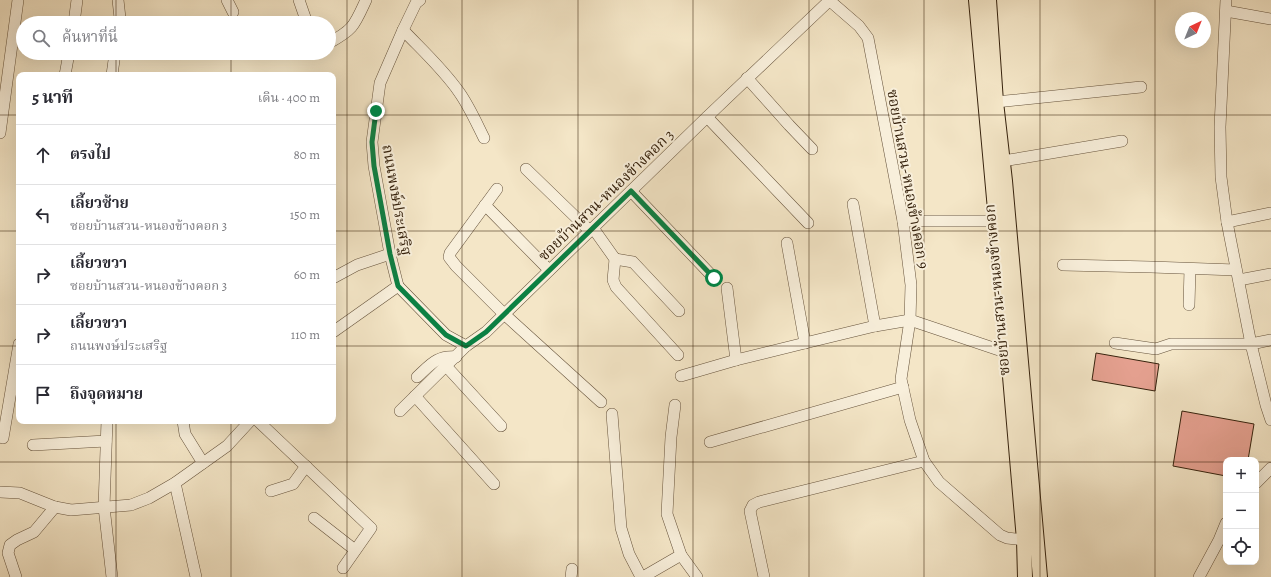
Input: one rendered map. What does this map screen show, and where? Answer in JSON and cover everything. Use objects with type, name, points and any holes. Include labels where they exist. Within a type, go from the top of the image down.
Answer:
[{"type":"main road","name":"ซอยบ้านสวน-หนองข้างคอก","points":[[976,0],[996,221],[1014,354],[1040,577]]},
{"type":"main road","name":"ซอยบ้านสวน-หนองข้างคอก","points":[[989,0],[996,102],[1003,161],[1025,577]]},
{"type":"street","points":[[0,133],[18,0]]},
{"type":"street","points":[[75,16],[77,0]]},
{"type":"street","points":[[118,0],[120,16]]},
{"type":"street","points":[[227,0],[233,12]]},
{"type":"street","points":[[299,0],[305,16]]},
{"type":"street","points":[[336,38],[344,34],[355,24],[366,0]]},
{"type":"street","name":"ถนนพงษ์ประเสริฐ","points":[[398,286],[390,254],[374,166],[372,142],[380,83],[416,3],[420,0]]},
{"type":"street","name":"ซอยบ้านสวน-หนองข้างคอก 3","points":[[400,411],[466,346],[486,332],[747,78],[830,0]]},
{"type":"street","name":"ซอยบ้านสวน-หนองข้างคอก 9","points":[[830,0],[859,26],[868,38],[903,221],[912,284],[910,320],[901,379],[902,387],[910,420],[924,461],[944,486],[1000,535],[1006,538],[1024,540]]},
{"type":"street","points":[[1271,19],[1226,5],[1220,127],[1221,177],[1227,222],[1251,344],[1271,420]]},
{"type":"street","points":[[403,30],[458,91],[470,110],[484,138]]},
{"type":"street","points":[[66,72],[68,60]]},
{"type":"street","points":[[113,72],[115,60]]},
{"type":"street","points":[[747,78],[812,149]]},
{"type":"street","points":[[996,102],[1142,87]]},
{"type":"street","points":[[707,117],[808,223]]},
{"type":"street","points":[[1003,161],[1122,141]]},
{"type":"street","points":[[526,169],[591,229],[615,259],[633,262],[679,311]]},
{"type":"street","points":[[497,190],[450,253],[449,257],[456,266],[504,314],[601,402]]},
{"type":"street","points":[[631,191],[714,278]]},
{"type":"street","points":[[854,204],[875,326]]},
{"type":"street","points":[[485,205],[549,270]]},
{"type":"street","points":[[1227,222],[1271,212]]},
{"type":"street","points":[[903,221],[996,221]]},
{"type":"street","points":[[787,243],[805,343]]},
{"type":"street","points":[[336,276],[357,264],[390,254]]},
{"type":"street","points":[[615,259],[613,280],[616,287],[678,354]]},
{"type":"street","points":[[1063,265],[1190,269],[1238,275],[1271,274]]},
{"type":"street","points":[[1189,305],[1190,269]]},
{"type":"street","points":[[336,330],[398,286],[446,335],[466,346]]},
{"type":"street","points":[[727,288],[736,360]]},
{"type":"street","points":[[681,376],[736,360],[805,343],[875,326],[910,320],[1014,354]]},
{"type":"street","points":[[1115,343],[1156,349],[1171,344],[1251,344],[1271,340]]},
{"type":"street","points":[[417,377],[438,358],[448,356],[456,357]]},
{"type":"street","points":[[3,438],[16,362]]},
{"type":"street","points":[[446,366],[501,426]]},
{"type":"street","points":[[710,442],[902,387]]},
{"type":"street","points":[[415,396],[494,484]]},
{"type":"street","points":[[675,405],[671,437],[667,514],[681,555],[697,577]]},
{"type":"street","points":[[612,414],[621,528],[629,554],[642,577],[681,555]]},
{"type":"street","points":[[107,424],[104,507],[112,577]]},
{"type":"street","points":[[183,424],[185,434],[203,463]]},
{"type":"street","points":[[0,492],[20,493],[54,507],[71,510],[131,505],[149,498],[175,483],[227,446],[247,424]]},
{"type":"street","points":[[261,424],[371,528],[343,568]]},
{"type":"street","points":[[33,445],[106,441]]},
{"type":"street","points":[[764,577],[750,511],[753,505],[758,502],[924,461]]},
{"type":"street","points":[[272,491],[292,484],[306,466]]},
{"type":"street","points":[[1259,480],[1271,468]]},
{"type":"street","points":[[175,483],[196,577]]},
{"type":"street","points":[[16,577],[8,553],[10,545],[34,532],[54,507]]},
{"type":"street","points":[[314,518],[355,550]]},
{"type":"street","points":[[1199,577],[1224,529]]},
{"type":"building","points":[[1096,353],[1159,364],[1155,391],[1092,380]]},
{"type":"building","points":[[1182,411],[1254,424],[1248,457],[1223,457],[1223,475],[1173,466]]},
{"type":"route","points":[[376,111],[372,142],[374,166],[390,254],[398,286],[446,335],[466,346],[486,332],[631,191],[714,278]]}]
